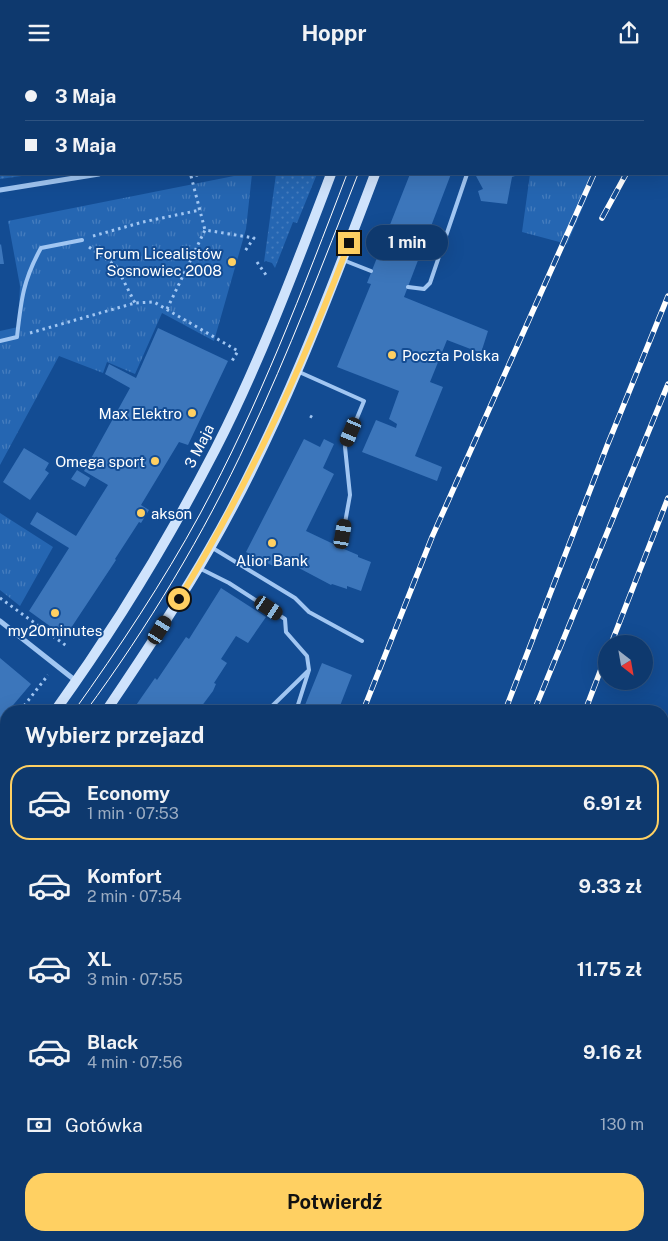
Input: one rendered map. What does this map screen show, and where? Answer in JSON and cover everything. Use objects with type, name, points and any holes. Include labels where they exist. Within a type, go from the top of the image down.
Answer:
[{"type":"main road","name":"3 Maja","points":[[59,705],[120,617],[151,567],[216,449],[262,346],[331,175]]},
{"type":"main road","points":[[110,705],[199,567],[249,474],[297,371],[343,260],[375,175]]},
{"type":"street","points":[[0,190],[93,175]]},
{"type":"street","points":[[0,621],[77,681]]},
{"type":"lane","points":[[408,287],[424,289],[430,283],[467,175]]},
{"type":"lane","points":[[0,341],[17,337],[21,296],[31,266],[41,248],[82,240]]},
{"type":"lane","points":[[343,260],[371,271]]},
{"type":"lane","points":[[297,371],[364,401],[345,447],[350,495],[343,534]]},
{"type":"lane","points":[[211,547],[296,598],[309,611],[362,641]]},
{"type":"lane","points":[[199,567],[229,583],[286,619],[286,633],[307,655],[309,670],[298,705]]},
{"type":"lane","points":[[273,705],[309,670]]},
{"type":"path","points":[[167,309],[205,230],[191,175]]},
{"type":"path","points":[[135,303],[116,266],[93,251],[82,240],[97,234],[143,222],[200,210]]},
{"type":"path","points":[[205,230],[254,238],[244,251]]},
{"type":"path","points":[[258,262],[266,275]]},
{"type":"path","points":[[17,337],[135,303],[154,302],[238,351],[232,361]]},
{"type":"path","points":[[310,416],[315,419]]},
{"type":"path","points":[[0,598],[68,647]]},
{"type":"path","points":[[25,705],[48,675]]},
{"type":"green space","points":[[0,175],[29,175],[0,179]]},
{"type":"green space","points":[[239,175],[252,175],[246,229],[214,341],[162,313],[135,374],[107,362],[103,373],[59,356],[0,465],[0,331],[18,327],[20,286],[8,221]]},
{"type":"green space","points":[[276,175],[317,175],[297,223],[293,222],[275,268],[272,263],[264,262]]},
{"type":"green space","points":[[530,175],[597,175],[567,244],[522,232]]},
{"type":"green space","points":[[0,513],[53,547],[20,606],[0,590]]},
{"type":"building","points":[[410,175],[451,175],[404,297],[488,331],[481,353],[447,340],[430,382],[443,387],[415,456],[442,467],[437,481],[362,452],[376,420],[396,428],[397,424],[389,419],[399,391],[337,367],[371,284],[367,283]]},
{"type":"building","points":[[515,175],[512,177],[507,204],[481,201],[478,191],[483,189],[476,176]]},
{"type":"building","points":[[1,244],[4,264],[0,264]]},
{"type":"building","points":[[158,328],[228,361],[188,445],[179,442],[141,505],[149,510],[141,523],[139,522],[65,637],[29,611],[69,548],[30,524],[37,512],[76,536],[108,485],[84,471],[130,388],[105,374],[109,364],[136,378]]},
{"type":"building","points":[[304,439],[320,447],[324,439],[334,444],[323,468],[334,474],[306,531],[371,562],[361,591],[347,586],[347,589],[331,585],[280,558],[275,567],[246,552]]},
{"type":"building","points":[[24,448],[49,463],[45,470],[49,473],[30,500],[3,482]]},
{"type":"building","points":[[77,470],[90,478],[85,487],[71,479]]},
{"type":"building","points":[[221,588],[266,617],[248,643],[236,636],[221,659],[227,663],[214,683],[216,684],[213,691],[202,705],[136,705],[155,678],[157,680],[186,637],[189,639]]},
{"type":"building","points":[[0,658],[31,684],[13,705],[0,705]]},
{"type":"building","points":[[322,663],[352,675],[340,705],[305,705]]},
{"type":"tram line","points":[[78,705],[156,590],[200,514],[221,473],[261,389],[347,175]]},
{"type":"tram line","points":[[90,705],[174,579],[231,475],[292,340],[358,175]]},
{"type":"railway","points":[[365,705],[432,537],[594,175]]},
{"type":"railway","points":[[602,218],[625,175]]},
{"type":"railway","points":[[507,705],[607,446],[668,296]]},
{"type":"railway","points":[[536,705],[668,384]]},
{"type":"railway","points":[[615,635],[668,498]]},
{"type":"railway","points":[[587,705],[598,677]]},
{"type":"place","name":"Forum Licealistów Sosnowiec 2008","points":[[232,262]]},
{"type":"place","name":"Poczta Polska","points":[[392,355]]},
{"type":"place","name":"Max Elektro","points":[[192,413]]},
{"type":"place","name":"Omega sport","points":[[155,461]]},
{"type":"place","name":"akson","points":[[141,513]]},
{"type":"place","name":"Alior Bank","points":[[272,543]]},
{"type":"place","name":"my20minutes","points":[[55,613]]},
{"type":"route","points":[[179,599],[211,547],[249,474],[297,371],[349,243]]}]
